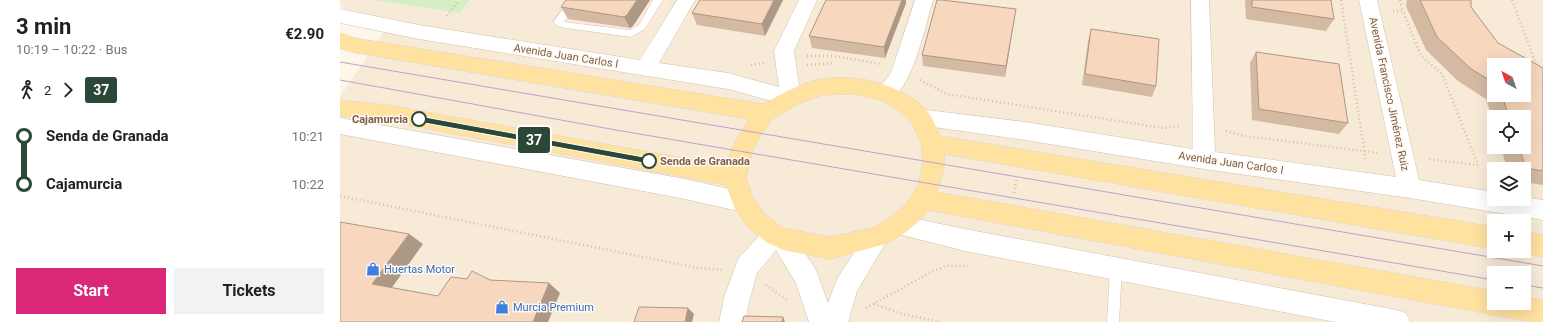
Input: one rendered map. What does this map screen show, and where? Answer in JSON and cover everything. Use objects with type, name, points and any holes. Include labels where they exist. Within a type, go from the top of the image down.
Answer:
[{"type":"main road","points":[[340,40],[351,45],[765,113]]},
{"type":"main road","points":[[854,86],[885,92],[904,103],[919,117],[927,130],[932,143],[934,163],[930,182],[923,199],[912,213],[898,226],[877,237],[830,248],[779,237],[756,220],[743,202],[735,177],[742,150],[751,133],[765,113],[791,98],[822,88],[854,86]]},
{"type":"main road","points":[[340,108],[387,113],[735,177]]},
{"type":"main road","points":[[340,124],[387,113]]},
{"type":"main road","points":[[932,143],[1487,237]]},
{"type":"main road","points":[[923,199],[1543,312]]},
{"type":"main road","points":[[1531,244],[1543,246]]},
{"type":"street","points":[[645,69],[686,0]]},
{"type":"street","points":[[791,98],[784,51],[808,0]]},
{"type":"street","points":[[885,92],[900,76],[924,0]]},
{"type":"street","points":[[1200,0],[1204,160]]},
{"type":"street","name":"Avenida Francisco Jiménez Ruiz","points":[[1370,5],[1410,188]]},
{"type":"street","name":"Avenida Juan Carlos I","points":[[340,16],[419,32],[728,81],[791,98]]},
{"type":"street","name":"Avenida Juan Carlos I","points":[[919,117],[1025,131],[1204,160],[1410,188],[1543,210]]},
{"type":"street","points":[[340,124],[680,188],[743,202]]},
{"type":"street","points":[[898,226],[1397,322]]},
{"type":"street","points":[[732,322],[737,298],[747,267],[779,237],[807,278],[822,322]]},
{"type":"street","points":[[836,322],[846,287],[877,237]]},
{"type":"lane","points":[[575,0],[558,22],[562,26],[631,34],[642,28],[658,0]]},
{"type":"lane","points":[[1113,322],[1116,268]]},
{"type":"path","points":[[447,16],[459,0]]},
{"type":"path","points":[[1341,0],[1367,168]]},
{"type":"path","points":[[1365,151],[1478,165],[1442,74],[1421,56],[1400,0]]},
{"type":"path","points":[[1512,0],[1540,74]]},
{"type":"path","points":[[1342,7],[1370,5],[1403,11]]},
{"type":"path","points":[[874,304],[902,314],[940,322]]},
{"type":"shaded area","points":[[340,0],[1543,0],[1543,322],[340,322],[340,97],[390,23],[364,17],[346,10],[340,5]]},
{"type":"shaded area","points":[[572,0],[668,0],[643,40],[553,25]]},
{"type":"green space","points":[[375,0],[470,0],[459,13]]},
{"type":"building","points":[[566,0],[637,0],[624,17],[561,7]]},
{"type":"building","points":[[700,0],[774,0],[762,24],[692,13]]},
{"type":"building","points":[[826,0],[902,0],[884,47],[809,36]]},
{"type":"building","points":[[937,0],[1016,9],[1006,66],[922,55]]},
{"type":"building","points":[[1252,0],[1331,0],[1334,19],[1252,7]]},
{"type":"building","points":[[1420,0],[1471,0],[1471,7],[1498,43],[1525,58],[1487,58],[1487,79],[1470,68],[1437,37]]},
{"type":"building","points":[[1091,29],[1159,39],[1156,86],[1085,74]]},
{"type":"building","points":[[1256,52],[1339,64],[1348,123],[1259,109]]},
{"type":"building","points":[[1531,61],[1543,68],[1543,171],[1531,169],[1531,162],[1524,162],[1521,154],[1531,154],[1531,110],[1507,110],[1504,102],[1531,102]]},
{"type":"building","points":[[340,222],[409,234],[372,284],[438,296],[451,277],[467,279],[472,271],[490,280],[549,283],[533,322],[340,322]]},
{"type":"building","points":[[639,307],[688,308],[685,322],[634,322]]},
{"type":"building","points":[[744,316],[783,317],[782,322],[742,322]]},
{"type":"tram line","points":[[340,62],[1543,266]]},
{"type":"tram line","points":[[340,80],[616,130],[1487,279]]},
{"type":"tram line","points":[[1531,286],[1543,288]]},
{"type":"bus line","name":"37","points":[[419,119],[649,161]]},
{"type":"place","name":"Cajamurcia","points":[[419,119]]},
{"type":"place","name":"Senda de Granada","points":[[649,161]]},
{"type":"place","name":"Huertas Motor","points":[[373,269]]},
{"type":"place","name":"Murcia Premium","points":[[502,307]]}]
